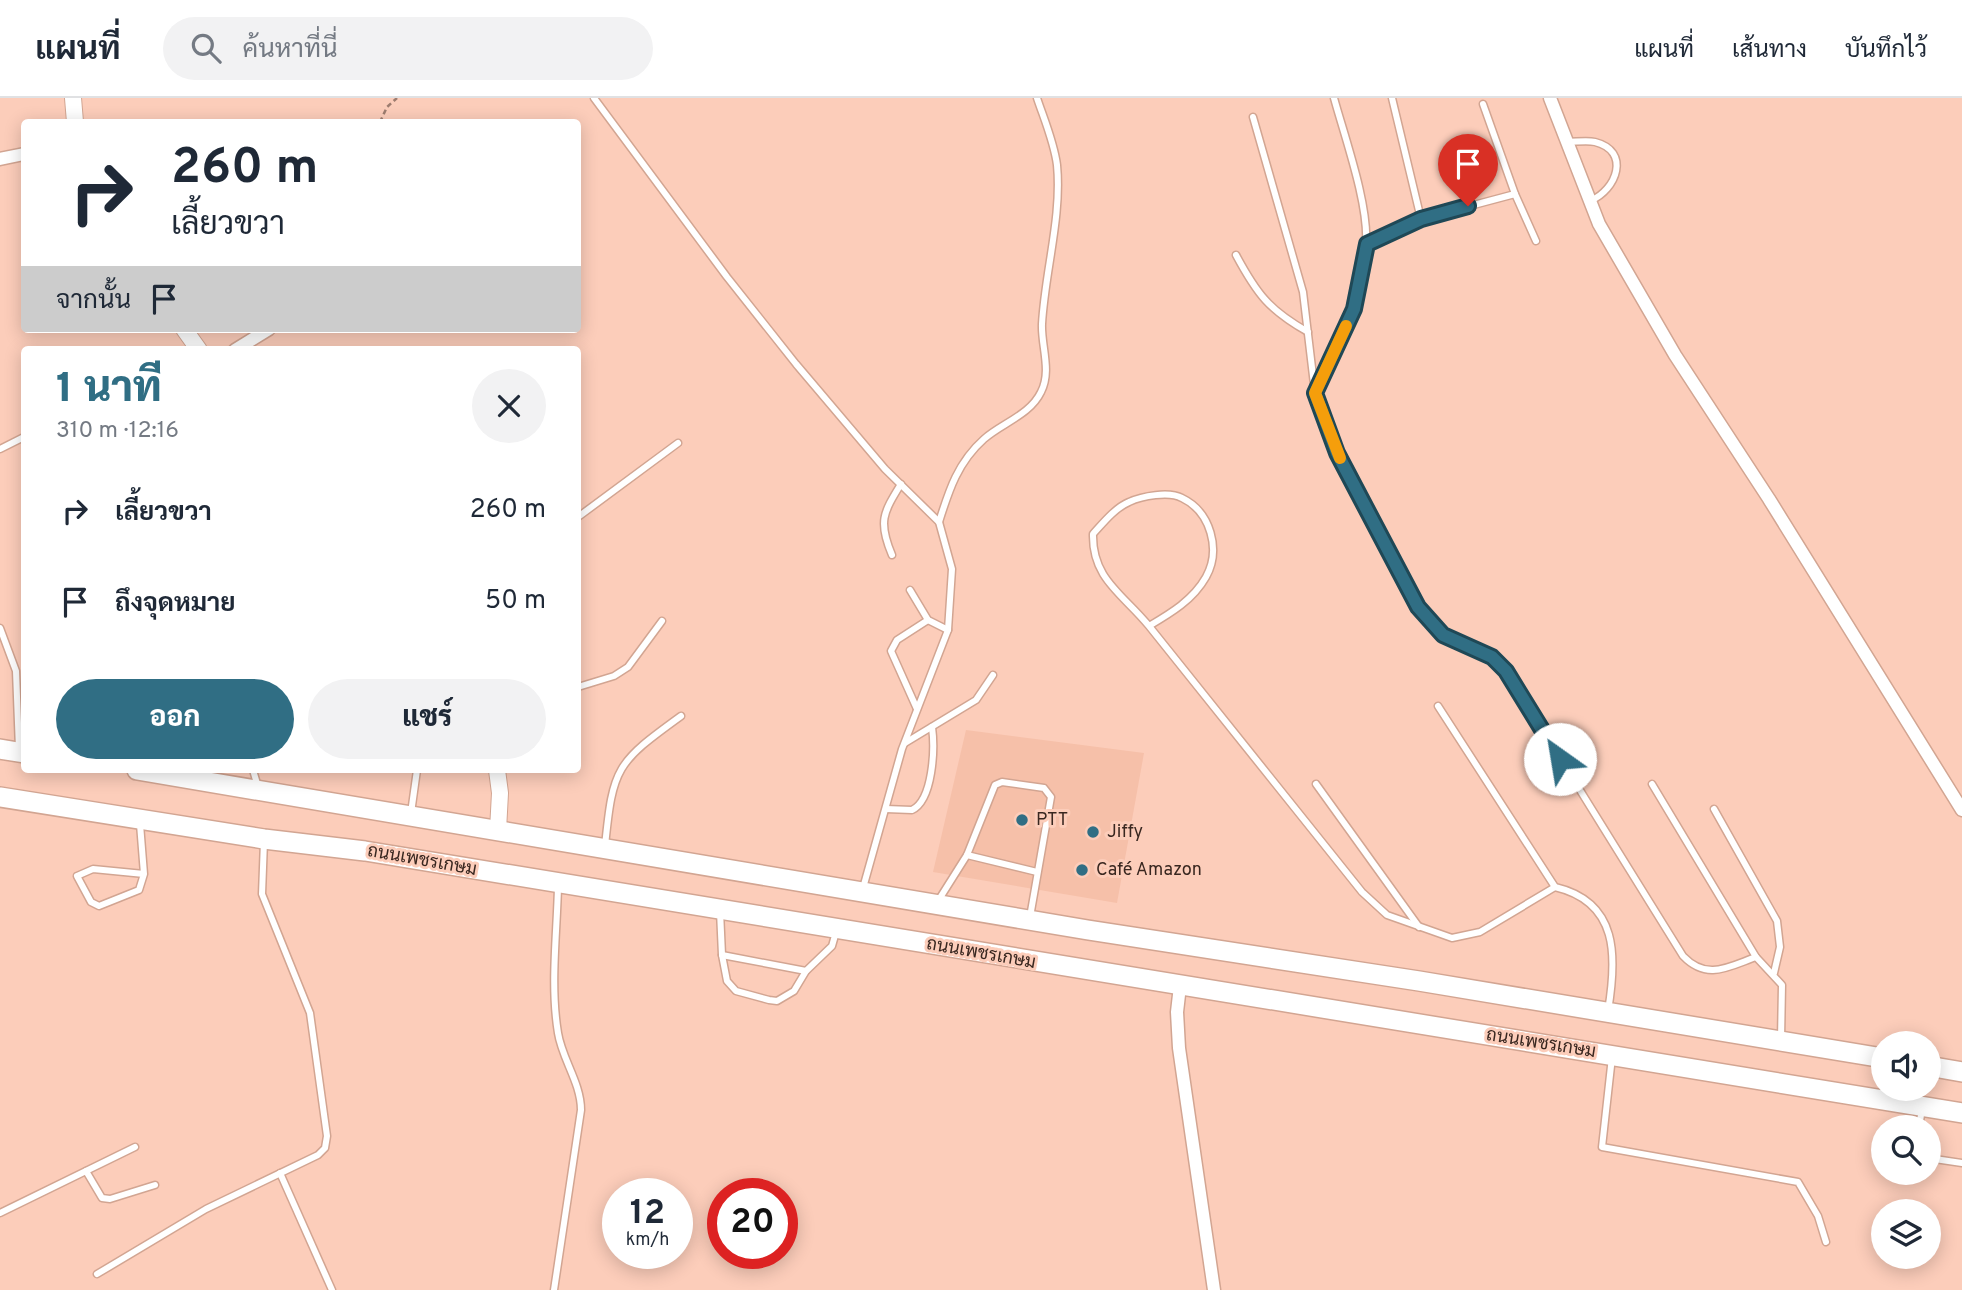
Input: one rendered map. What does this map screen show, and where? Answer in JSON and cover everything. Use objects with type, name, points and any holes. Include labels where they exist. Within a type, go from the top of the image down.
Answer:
[{"type":"main road","points":[[177,773],[256,779],[411,815],[498,830],[1871,1056]]},
{"type":"main road","name":"ถนนเพชรเกษม","points":[[0,797],[140,821],[365,851],[1962,1114]]},
{"type":"main road","points":[[1941,1068],[1962,1072]]},
{"type":"street","points":[[73,98],[75,119]]},
{"type":"street","points":[[1550,98],[1599,224],[1675,355],[1769,499],[1962,810]]},
{"type":"street","points":[[0,159],[21,155]]},
{"type":"street","points":[[241,346],[262,333]]},
{"type":"street","points":[[497,773],[500,793],[498,830]]},
{"type":"street","points":[[1180,986],[1177,1012],[1179,1048],[1214,1290]]},
{"type":"lane","points":[[594,98],[727,277],[796,364],[901,484],[939,522],[952,569],[948,630],[905,743],[862,890]]},
{"type":"lane","points":[[939,522],[962,463],[984,438],[1031,406],[1042,391],[1046,372],[1042,325],[1058,187],[1056,161],[1037,98]]},
{"type":"lane","points":[[1315,393],[1354,309],[1367,244],[1354,173],[1334,98]]},
{"type":"lane","points":[[1392,98],[1421,219]]},
{"type":"lane","points":[[1483,104],[1515,194],[1536,242]]},
{"type":"lane","points":[[1253,117],[1303,292],[1315,393],[1337,453],[1418,607],[1443,635],[1492,657],[1506,671],[1683,957],[1694,968],[1706,971],[1756,957]]},
{"type":"lane","points":[[1567,142],[1594,141],[1608,147],[1615,157],[1617,174],[1613,185],[1603,196],[1590,201]]},
{"type":"lane","points":[[1367,244],[1421,219],[1515,194]]},
{"type":"lane","points":[[1236,255],[1262,300],[1279,315],[1308,332]]},
{"type":"lane","points":[[0,449],[21,438]]},
{"type":"lane","points":[[581,515],[678,443]]},
{"type":"lane","points":[[892,555],[882,527],[886,508],[901,484]]},
{"type":"lane","points":[[1149,626],[1192,596],[1206,577],[1214,558],[1211,530],[1197,508],[1181,496],[1157,495],[1129,502],[1093,534],[1093,554],[1102,574],[1149,626],[1373,905],[1420,928],[1452,938],[1480,932],[1555,887]]},
{"type":"lane","points":[[910,590],[928,620],[948,630]]},
{"type":"lane","points":[[917,709],[891,651],[897,640],[928,620]]},
{"type":"lane","points":[[581,686],[614,676],[628,667],[662,621]]},
{"type":"lane","points":[[0,628],[16,671],[15,751]]},
{"type":"lane","points":[[905,743],[976,700],[993,674]]},
{"type":"lane","points":[[1438,706],[1555,887],[1585,897],[1604,919],[1615,958],[1608,1012]]},
{"type":"lane","points":[[605,848],[610,795],[622,765],[648,740],[681,716]]},
{"type":"lane","points":[[886,808],[912,810],[922,802],[934,755],[932,727]]},
{"type":"lane","points":[[411,815],[417,773]]},
{"type":"lane","points":[[936,904],[967,855],[995,785],[1002,782],[1044,788],[1051,797],[1029,919]]},
{"type":"lane","points":[[1316,784],[1420,928]]},
{"type":"lane","points":[[1652,784],[1756,957],[1774,972],[1782,985],[1784,996],[1781,1041]]},
{"type":"lane","points":[[1714,809],[1777,921],[1780,947],[1774,972]]},
{"type":"lane","points":[[140,821],[144,874],[139,890],[99,906],[91,902],[77,876],[93,869],[144,874]]},
{"type":"lane","points":[[97,1274],[206,1209],[318,1155],[325,1148],[327,1136],[310,1013],[262,894],[264,839]]},
{"type":"lane","points":[[967,855],[1037,872]]},
{"type":"lane","points":[[554,1290],[581,1110],[580,1096],[559,1038],[555,1011],[558,884]]},
{"type":"lane","points":[[720,909],[724,974],[731,987],[769,1000],[787,997],[806,971],[832,946],[836,929]]},
{"type":"lane","points":[[722,955],[806,971]]},
{"type":"lane","points":[[1612,1055],[1600,1142],[1602,1147],[1798,1182],[1818,1216],[1826,1242]]},
{"type":"lane","points":[[1921,1115],[1923,1107]]},
{"type":"lane","points":[[0,1213],[135,1147]]},
{"type":"lane","points":[[1941,1160],[1962,1163]]},
{"type":"lane","points":[[86,1171],[103,1198],[110,1199],[155,1185]]},
{"type":"lane","points":[[280,1173],[332,1290]]},
{"type":"path","points":[[381,119],[387,107],[397,98]]},
{"type":"shaded area","name":"PTT","points":[[966,730],[1144,753],[1117,903],[933,872]]},
{"type":"slow traffic","points":[[1340,458],[1325,428],[1315,393],[1346,326]]},
{"type":"place","name":"PTT","points":[[1022,820]]},
{"type":"place","name":"Jiffy","points":[[1093,832]]},
{"type":"place","name":"Café Amazon","points":[[1082,870]]},
{"type":"route","points":[[1468,206],[1421,219],[1367,244],[1354,309],[1315,393],[1325,428],[1337,453],[1418,607],[1430,624],[1443,635],[1492,657],[1506,671],[1560,759]]}]
